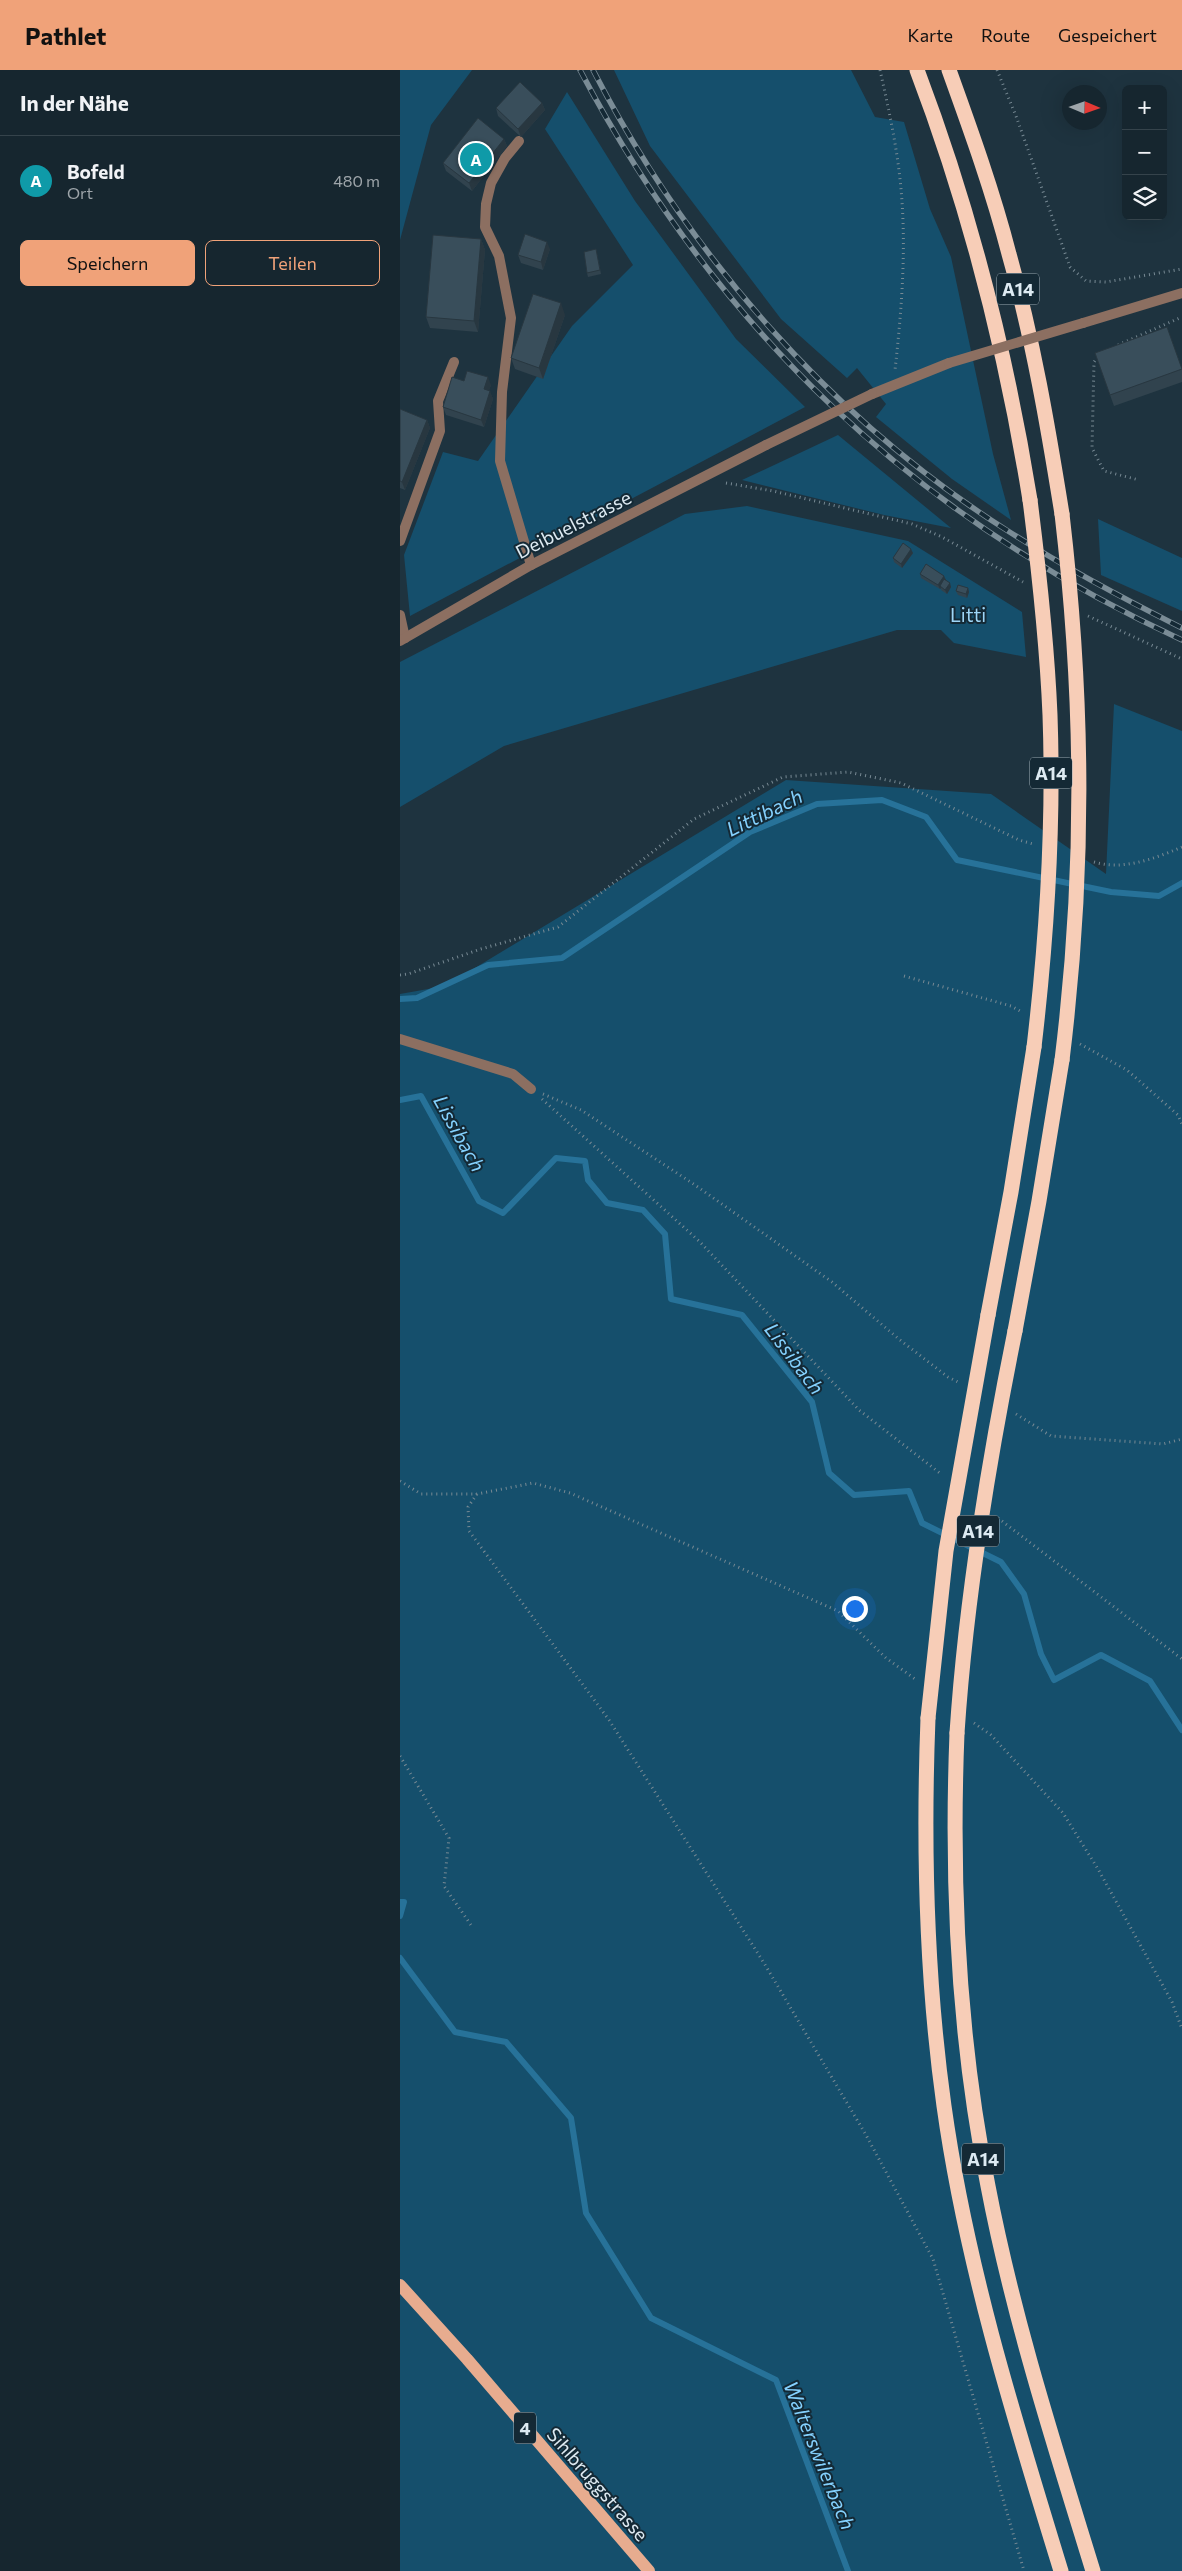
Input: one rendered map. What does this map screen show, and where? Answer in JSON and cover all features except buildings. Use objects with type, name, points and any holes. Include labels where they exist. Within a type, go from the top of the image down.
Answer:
[{"type":"highway","name":"A14","points":[[918,70],[950,162],[985,278],[1012,389],[1030,500],[1045,631],[1051,757],[1048,895],[1034,1046],[1011,1192],[946,1551],[928,1718],[925,1882],[931,1995],[944,2107],[964,2218],[986,2315],[1061,2571]]},
{"type":"highway","name":"A14","points":[[949,70],[980,158],[1010,254],[1035,362],[1062,514],[1075,640],[1080,826],[1076,935],[1062,1060],[1039,1201],[978,1530],[964,1636],[956,1734],[954,1851],[957,1927],[963,2022],[978,2131],[988,2186],[1013,2297],[1044,2409],[1093,2571]]},
{"type":"main road","name":"Sihlbruggstrasse","points":[[400,2285],[467,2359],[649,2571]]},
{"type":"street","points":[[518,141],[491,183],[486,204],[485,227],[499,256],[511,318],[502,392],[500,461],[531,565]]},
{"type":"street","name":"Deibuelstrasse","points":[[402,640],[531,565],[766,445],[872,394],[949,363],[1182,293]]},
{"type":"street","points":[[400,541],[440,431],[438,401],[454,362]]},
{"type":"street","points":[[400,616],[402,640]]},
{"type":"street","points":[[400,1039],[513,1074],[531,1089]]},
{"type":"path","points":[[880,70],[895,141],[903,230],[900,329],[892,386]]},
{"type":"path","points":[[997,70],[1016,116],[1070,267],[1086,281],[1106,282],[1182,269]]},
{"type":"path","points":[[1111,348],[1182,317]]},
{"type":"path","points":[[1102,352],[1094,362],[1092,448],[1104,470],[1139,480]]},
{"type":"path","points":[[695,481],[726,483],[773,491],[912,524],[942,536],[1026,584]]},
{"type":"path","points":[[1082,613],[1182,659]]},
{"type":"path","points":[[400,975],[558,927],[694,819],[783,777],[848,772],[901,783],[1019,840],[1038,846]]},
{"type":"path","points":[[1086,860],[1105,866],[1151,860],[1182,846]]},
{"type":"path","points":[[531,1089],[581,1110],[696,1185],[832,1282],[900,1340],[948,1377],[965,1385]]},
{"type":"path","points":[[531,1089],[699,1241],[859,1410],[946,1477]]},
{"type":"path","points":[[1014,1412],[1051,1436],[1163,1444],[1182,1439]]},
{"type":"path","points":[[400,1481],[422,1494],[477,1494],[533,1484],[570,1493],[838,1612],[886,1658],[918,1682]]},
{"type":"path","points":[[477,1494],[468,1507],[469,1531],[609,1720],[764,1963],[866,2134],[933,2259],[1024,2571]]},
{"type":"path","points":[[993,1514],[1182,1658]]},
{"type":"path","points":[[967,1717],[991,1735],[1063,1813],[1098,1869],[1172,2002],[1182,2029]]},
{"type":"path","points":[[400,1756],[448,1838],[444,1886],[473,1928]]},
{"type":"green space","points":[[400,70],[472,70],[431,125],[400,240]]},
{"type":"green space","points":[[614,70],[851,70],[875,117],[904,122],[930,209],[951,257],[993,454],[1011,520],[952,479],[876,417],[886,404],[857,368],[847,378],[781,319],[650,146]]},
{"type":"green space","points":[[567,92],[635,201],[736,339],[805,407],[410,616],[404,555],[443,452],[478,461],[572,326],[633,265],[545,129]]},
{"type":"green space","points":[[838,435],[951,528],[884,515],[742,480]]},
{"type":"green space","name":"Litti","points":[[747,506],[908,541],[1022,612],[1026,657],[954,643],[941,630],[897,630],[504,746],[400,807],[400,662],[685,514]]},
{"type":"green space","points":[[1098,519],[1182,558],[1182,611],[1101,575]]},
{"type":"green space","points":[[1114,704],[1182,731],[1182,2571],[400,2571],[400,994],[445,986],[786,780],[991,794],[1106,874]]},
{"type":"waterway","name":"Littibach","points":[[400,999],[417,998],[488,965],[562,958],[750,832],[817,804],[882,800],[926,817],[957,860],[1111,892],[1159,896],[1182,883]]},
{"type":"waterway","name":"Lissibach","points":[[400,1100],[421,1096],[479,1201],[503,1213],[556,1158],[585,1161],[588,1180],[607,1203],[643,1210],[665,1234],[671,1299],[742,1315],[812,1402],[829,1473],[854,1495],[909,1491],[922,1523],[1001,1562],[1024,1594],[1041,1654],[1054,1680],[1101,1655],[1150,1681],[1182,1730]]},
{"type":"waterway","name":"Walterswilerbach","points":[[400,1902],[404,1902],[400,1916]]},
{"type":"waterway","name":"Walterswilerbach","points":[[400,1958],[455,2032],[506,2042],[571,2118],[586,2213],[651,2318],[776,2380],[848,2571]]},
{"type":"railway","points":[[580,70],[634,164],[694,251],[760,332],[832,406],[910,474],[995,536],[1085,591],[1182,640]]},
{"type":"railway","points":[[593,70],[631,138],[673,204],[720,267],[770,328],[824,385],[882,438],[944,487],[1008,531],[1094,582],[1182,628]]},
{"type":"place","name":"Bofeld","points":[[476,159]]}]
